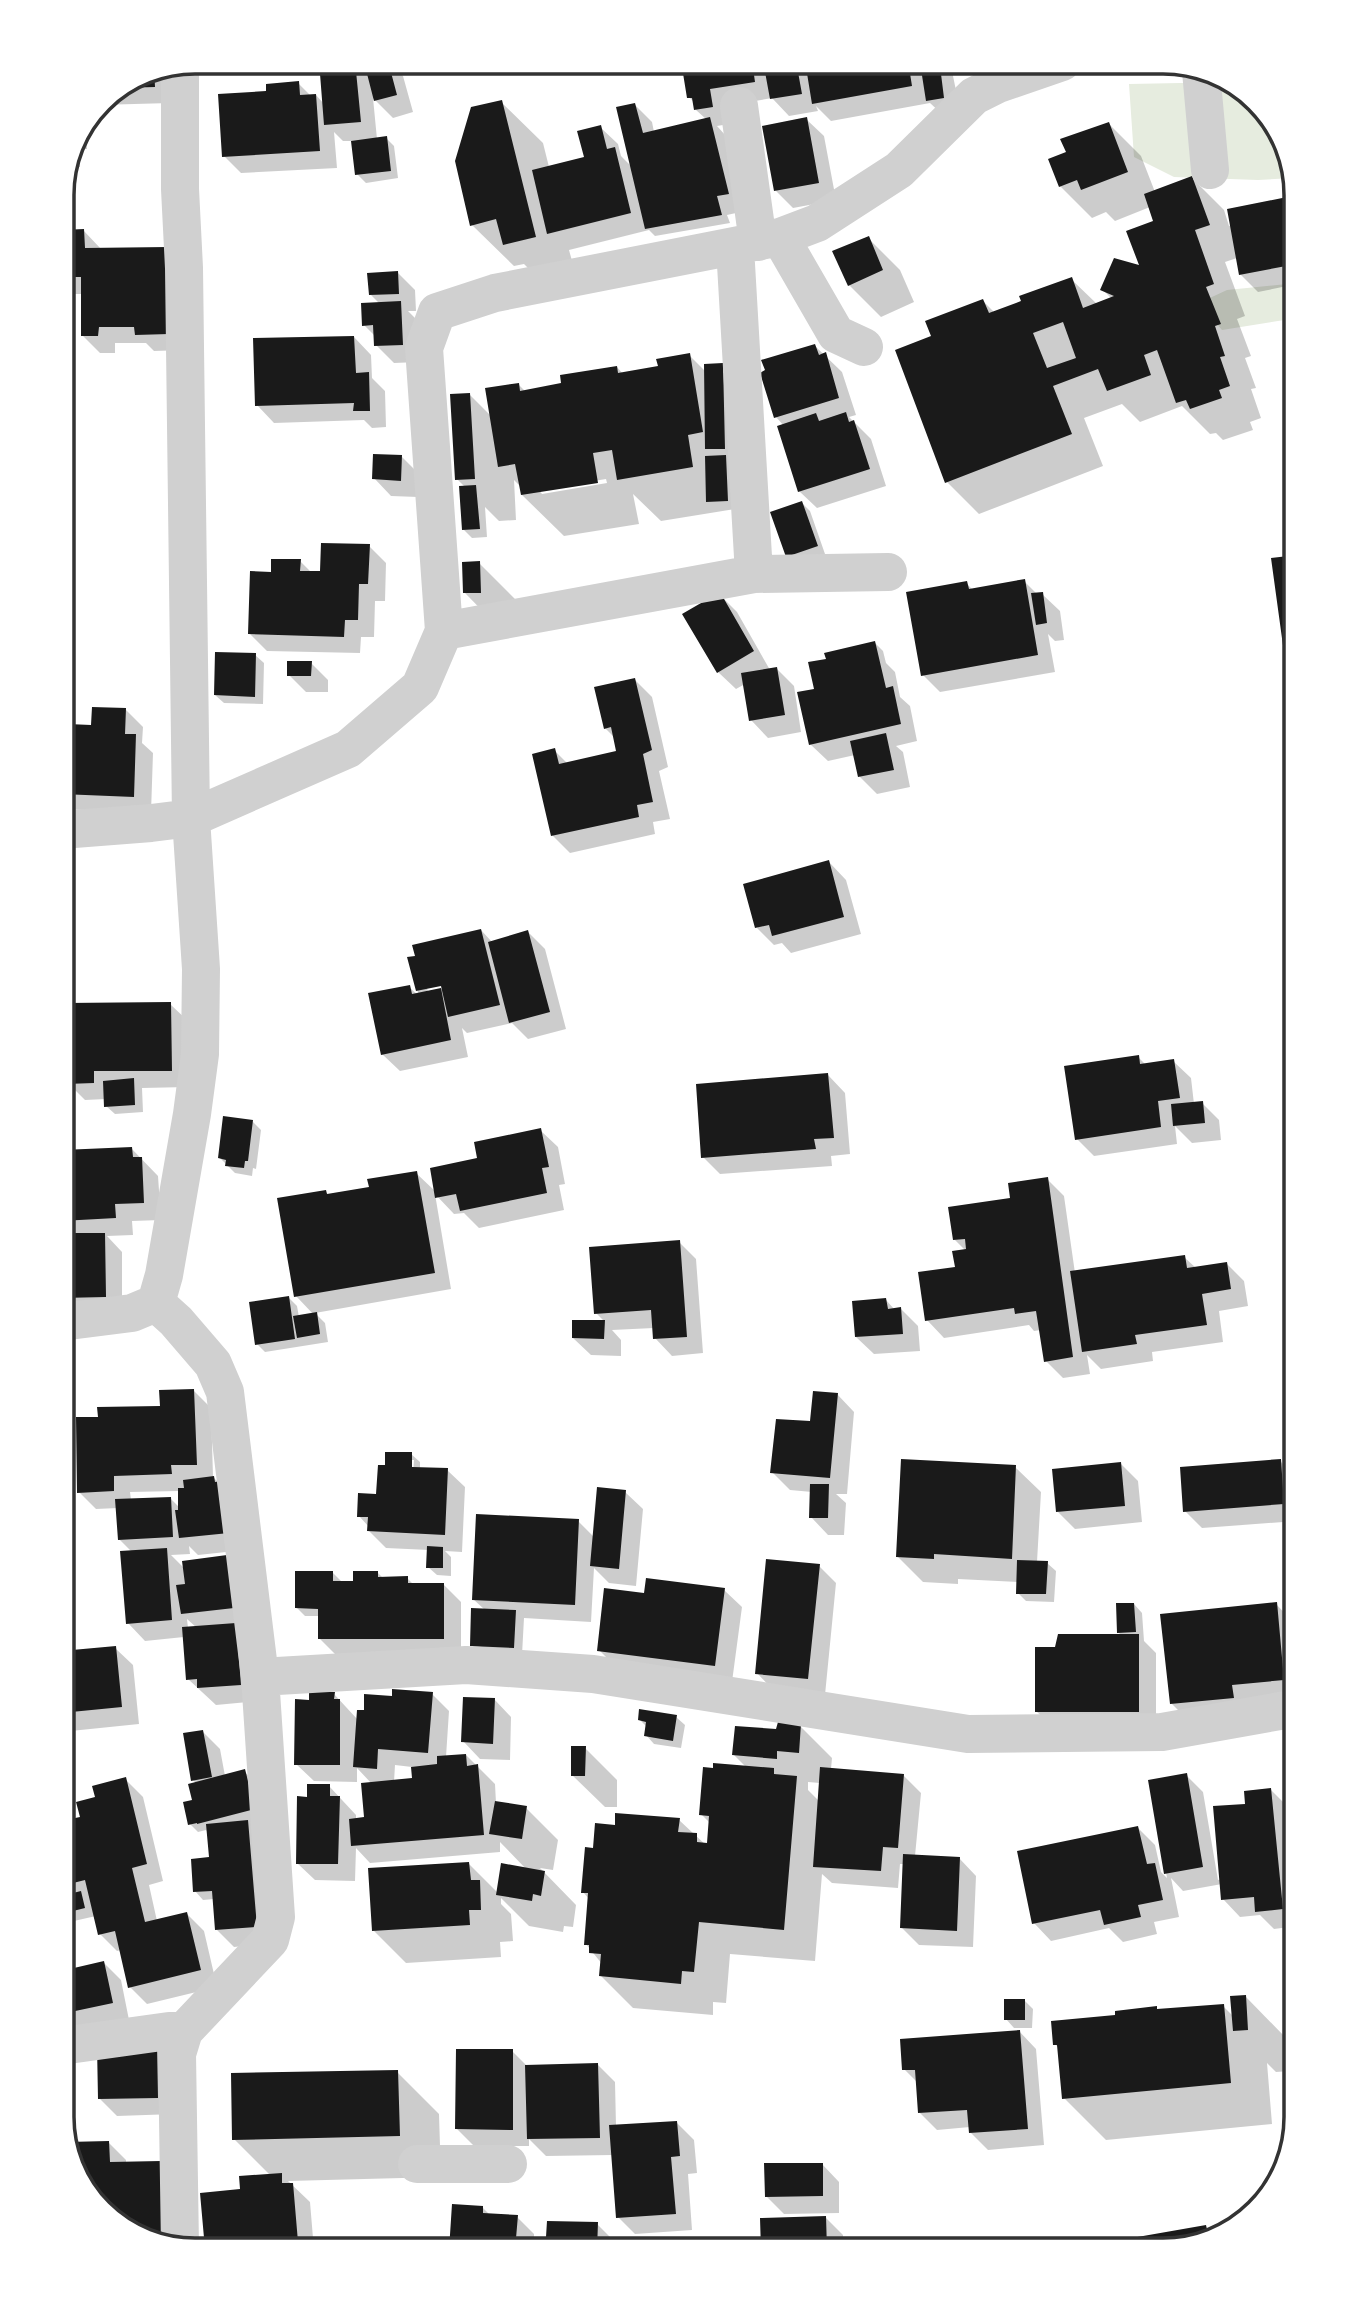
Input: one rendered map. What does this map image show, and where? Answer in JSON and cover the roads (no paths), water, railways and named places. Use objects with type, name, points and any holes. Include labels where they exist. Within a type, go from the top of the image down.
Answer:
[{"type":"street","points":[[74,830],[191,818],[348,749],[420,687],[444,631],[424,348],[437,312],[495,293],[758,242],[817,223],[899,170],[974,96],[1027,74]]},
{"type":"street","points":[[156,1303],[164,1275],[200,1054],[201,969],[191,818],[180,75]]},
{"type":"street","points":[[1202,80],[1210,170]]},
{"type":"street","points":[[739,106],[758,242],[754,574]]},
{"type":"street","points":[[758,242],[836,334],[864,347]]},
{"type":"street","points":[[444,631],[754,574],[888,572]]},
{"type":"street","points":[[74,1320],[132,1313],[156,1303]]},
{"type":"street","points":[[156,1303],[176,1321],[213,1364],[225,1392],[260,1677],[276,1917],[270,1940],[184,2031],[177,2054],[180,2236]]},
{"type":"street","points":[[260,1677],[466,1665],[580,1673],[968,1734],[1162,1732],[1284,1710]]},
{"type":"street","points":[[74,2044],[184,2031]]},
{"type":"street","points":[[417,2164],[509,2164]]}]
